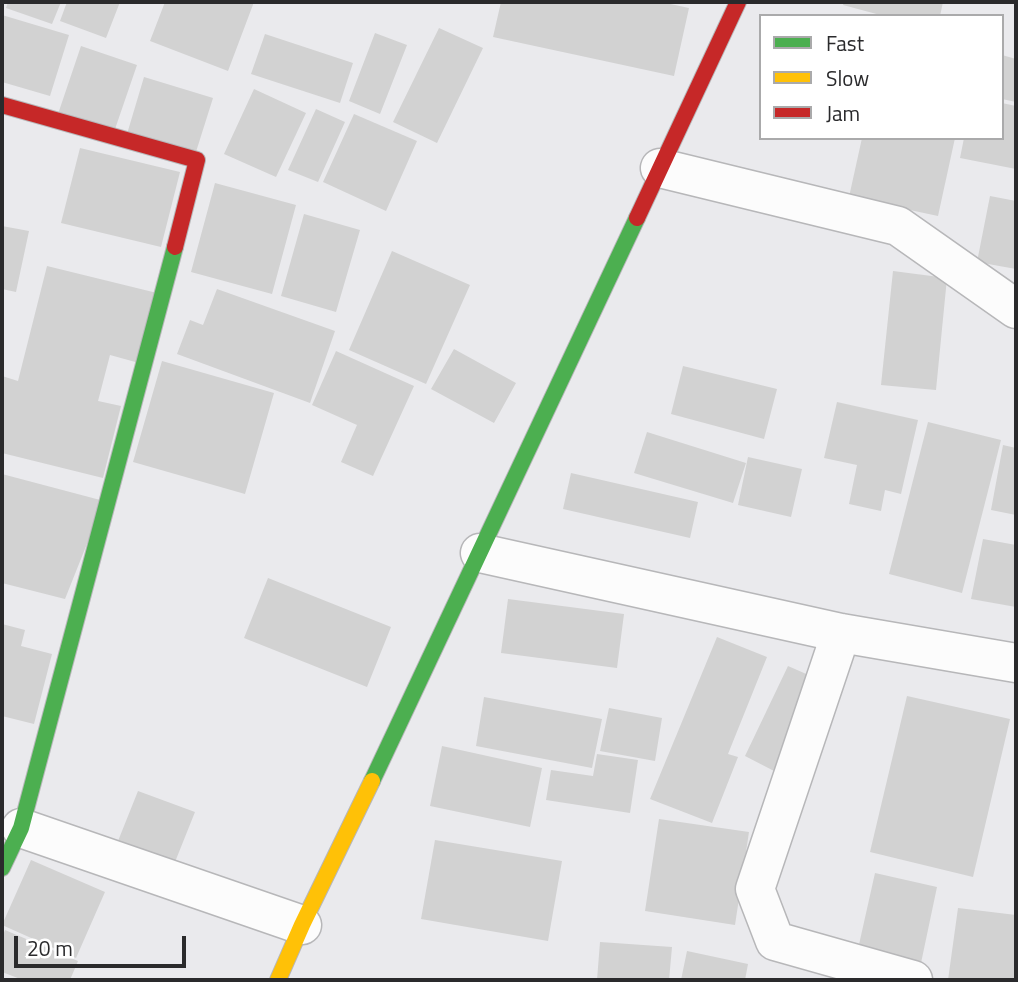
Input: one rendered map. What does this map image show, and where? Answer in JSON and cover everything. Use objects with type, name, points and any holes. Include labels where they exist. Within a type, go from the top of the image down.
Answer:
[{"type":"street","points":[[278,980],[738,2]]},
{"type":"street","points":[[2,105],[197,160],[21,828],[2,868]]},
{"type":"street","points":[[660,168],[898,226],[1016,309]]},
{"type":"street","points":[[480,553],[841,633],[1016,663]]},
{"type":"street","points":[[841,633],[755,890],[775,941],[913,980]]},
{"type":"street","points":[[21,828],[302,925]]},
{"type":"building","points":[[8,2],[61,2],[52,24],[6,8]]},
{"type":"building","points":[[67,2],[120,2],[106,38],[60,21]]},
{"type":"building","points":[[165,2],[254,2],[228,71],[150,41]]},
{"type":"building","points":[[501,2],[661,2],[689,8],[674,76],[493,37]]},
{"type":"building","points":[[844,2],[943,2],[940,14],[877,14],[843,5]]},
{"type":"building","points":[[2,15],[69,35],[50,96],[2,82]]},
{"type":"building","points":[[439,28],[483,48],[437,143],[393,122]]},
{"type":"building","points":[[375,33],[407,45],[380,114],[349,101]]},
{"type":"building","points":[[265,34],[353,63],[340,103],[251,74]]},
{"type":"building","points":[[81,46],[137,65],[114,132],[58,114]]},
{"type":"building","points":[[1004,56],[1016,59],[1016,102],[1004,99]]},
{"type":"building","points":[[144,77],[213,98],[195,155],[127,134]]},
{"type":"building","points":[[254,89],[306,113],[276,177],[224,154]]},
{"type":"building","points":[[1004,103],[1016,106],[1016,169],[960,158],[964,140],[1004,140]]},
{"type":"building","points":[[316,109],[345,122],[318,182],[288,170]]},
{"type":"building","points":[[354,114],[417,141],[386,211],[323,182]]},
{"type":"building","points":[[862,140],[955,140],[938,216],[849,197]]},
{"type":"building","points":[[80,148],[180,172],[161,247],[61,223]]},
{"type":"building","points":[[215,183],[296,205],[272,294],[191,272]]},
{"type":"building","points":[[990,196],[1016,201],[1016,269],[977,262]]},
{"type":"building","points":[[304,214],[360,230],[336,312],[281,296]]},
{"type":"building","points":[[2,226],[29,231],[16,292],[2,289]]},
{"type":"building","points":[[392,251],[470,285],[426,384],[349,350]]},
{"type":"building","points":[[47,266],[157,293],[139,363],[110,355],[98,401],[121,406],[103,478],[2,453],[2,376],[18,381]]},
{"type":"building","points":[[893,271],[947,278],[936,390],[881,385]]},
{"type":"building","points":[[217,289],[335,331],[310,403],[177,354],[190,320],[203,325]]},
{"type":"building","points":[[454,349],[516,383],[494,423],[431,389]]},
{"type":"building","points":[[336,351],[414,386],[373,476],[341,462],[357,425],[312,405]]},
{"type":"building","points":[[162,361],[274,393],[245,494],[133,462]]},
{"type":"building","points":[[683,366],[777,389],[764,439],[671,414]]},
{"type":"building","points":[[837,402],[918,420],[901,494],[885,490],[881,511],[849,504],[857,465],[824,458]]},
{"type":"building","points":[[928,422],[1001,440],[962,593],[889,574]]},
{"type":"building","points":[[647,432],[746,463],[733,503],[634,473]]},
{"type":"building","points":[[1003,445],[1016,448],[1016,515],[991,510]]},
{"type":"building","points":[[748,457],[802,469],[791,517],[738,505]]},
{"type":"building","points":[[571,473],[698,502],[690,538],[563,509]]},
{"type":"building","points":[[2,474],[104,501],[65,599],[2,583]]},
{"type":"building","points":[[983,539],[1016,545],[1016,607],[971,599]]},
{"type":"building","points":[[268,578],[391,627],[367,687],[244,638]]},
{"type":"building","points":[[508,599],[624,614],[617,668],[501,653]]},
{"type":"building","points":[[2,624],[25,630],[21,646],[52,654],[34,724],[2,716]]},
{"type":"building","points":[[717,637],[767,657],[728,754],[738,757],[712,823],[650,799]]},
{"type":"building","points":[[788,666],[820,680],[776,772],[745,756]]},
{"type":"building","points":[[907,696],[1010,719],[973,877],[870,852]]},
{"type":"building","points":[[484,697],[602,719],[592,768],[476,746]]},
{"type":"building","points":[[609,708],[662,718],[655,761],[600,751]]},
{"type":"building","points":[[442,746],[542,768],[530,827],[430,806]]},
{"type":"building","points":[[597,754],[638,760],[630,813],[546,800],[551,770],[593,776]]},
{"type":"building","points":[[138,791],[195,812],[171,872],[114,851]]},
{"type":"building","points":[[659,819],[749,832],[735,925],[645,911]]},
{"type":"building","points":[[435,840],[562,861],[548,941],[421,919]]},
{"type":"building","points":[[31,860],[105,892],[76,958],[2,925]]},
{"type":"building","points":[[875,873],[937,887],[921,963],[858,949]]},
{"type":"building","points":[[958,908],[1016,915],[1016,980],[948,980]]},
{"type":"building","points":[[5,930],[78,961],[70,980],[23,980],[2,972],[2,938]]},
{"type":"building","points":[[600,942],[672,947],[669,980],[597,980]]},
{"type":"building","points":[[687,951],[748,964],[745,980],[681,980]]},
{"type":"traffic: fast","points":[[372,781],[637,218]]},
{"type":"traffic: fast","points":[[2,868],[21,828],[175,247]]},
{"type":"traffic: slow","points":[[278,980],[372,781]]},
{"type":"traffic: jam","points":[[637,218],[738,2]]},
{"type":"traffic: jam","points":[[2,105],[197,160],[175,247]]}]
